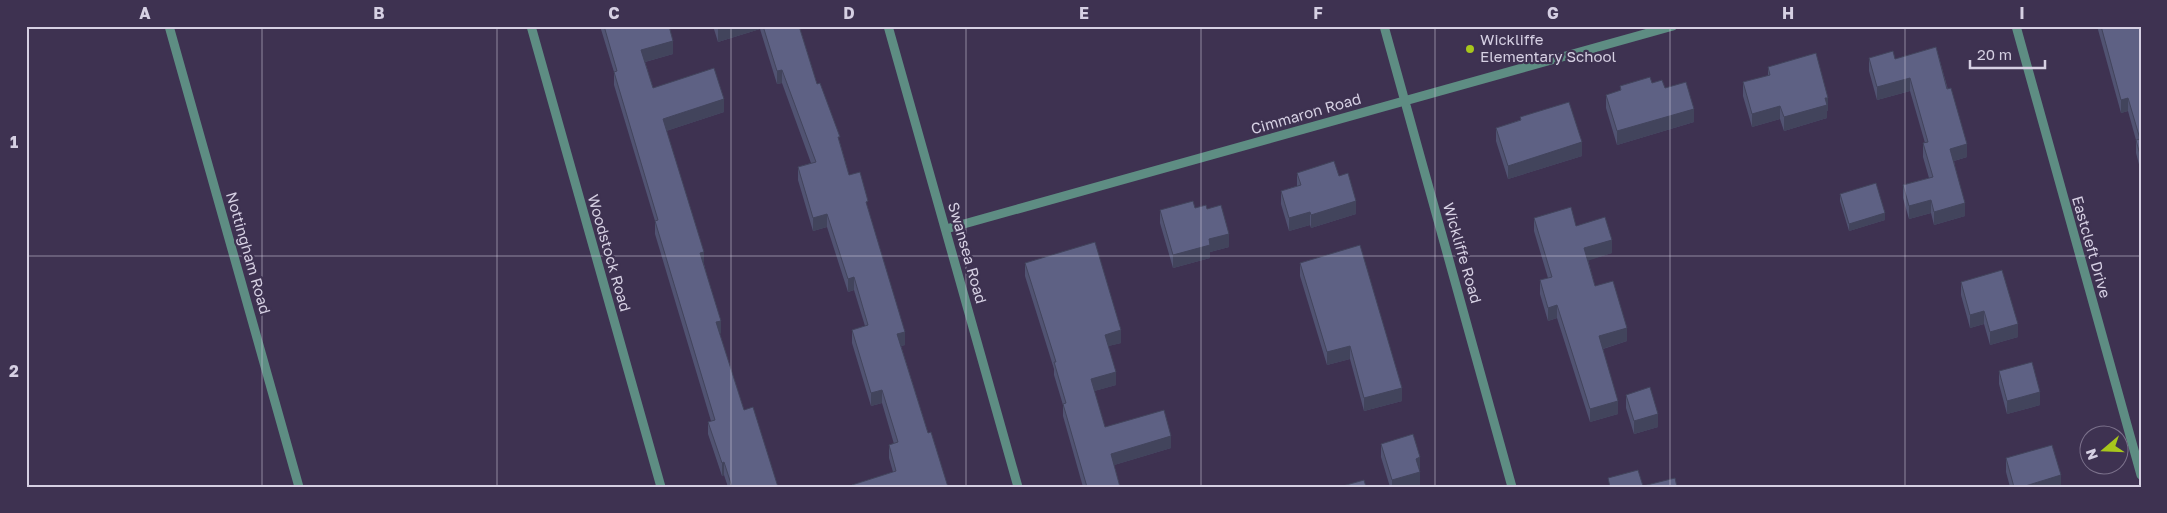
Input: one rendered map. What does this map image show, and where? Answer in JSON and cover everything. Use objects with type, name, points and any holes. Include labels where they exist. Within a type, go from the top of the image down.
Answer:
[{"type":"street","name":"Nottingham Road","points":[[169,26],[300,487]]},
{"type":"street","name":"Woodstock Road","points":[[531,26],[661,487]]},
{"type":"street","name":"Swansea Road","points":[[888,26],[1018,487]]},
{"type":"street","name":"Wickliffe Road","points":[[1384,26],[1512,487]]},
{"type":"street","name":"Cimmaron Road","points":[[946,229],[1673,26]]},
{"type":"street","name":"Eastcleft Drive","points":[[2016,26],[2141,475]]},
{"type":"building","points":[[604,26],[669,26],[673,41],[641,50],[653,88],[714,68],[724,99],[663,119],[704,252],[700,253],[721,321],[716,322],[744,410],[753,407],[778,487],[732,487],[724,462],[722,463],[708,422],[715,420],[655,221],[658,220],[614,72],[617,71]]},
{"type":"building","points":[[763,26],[799,26],[817,84],[820,83],[840,137],[838,137],[849,175],[860,172],[868,201],[866,202],[905,332],[897,334],[928,433],[931,432],[948,487],[852,487],[852,485],[896,471],[889,445],[898,442],[882,390],[871,393],[852,330],[868,325],[854,277],[848,279],[827,214],[813,218],[798,167],[816,162],[782,70],[777,71]]},
{"type":"building","points":[[2101,26],[2141,26],[2141,158],[2136,140],[2140,139],[2128,98],[2121,100]]},
{"type":"building","points":[[1936,47],[1947,89],[1951,88],[1967,144],[1950,149],[1965,203],[1934,212],[1931,200],[1909,206],[1903,185],[1933,177],[1923,143],[1928,142],[1910,78],[1877,87],[1869,58],[1893,51],[1895,59]]},
{"type":"building","points":[[1816,53],[1828,98],[1825,98],[1827,105],[1784,117],[1780,106],[1752,114],[1743,82],[1770,75],[1768,67]]},
{"type":"building","points":[[1650,77],[1652,83],[1662,80],[1665,88],[1686,82],[1694,109],[1617,131],[1606,95],[1621,90],[1620,86]]},
{"type":"building","points":[[1569,102],[1582,142],[1508,166],[1496,128],[1521,120],[1520,117]]},
{"type":"building","points":[[1334,161],[1339,176],[1348,173],[1356,201],[1311,215],[1310,212],[1289,218],[1281,191],[1301,185],[1297,173]]},
{"type":"building","points":[[1876,183],[1885,213],[1849,224],[1840,194]]},
{"type":"building","points":[[1193,201],[1195,208],[1206,205],[1207,209],[1221,205],[1229,234],[1209,239],[1210,245],[1173,255],[1160,210]]},
{"type":"building","points":[[1571,207],[1576,226],[1605,217],[1612,240],[1584,248],[1595,286],[1613,281],[1627,328],[1599,336],[1618,401],[1590,409],[1557,305],[1548,308],[1540,280],[1552,277],[1534,218]]},
{"type":"building","points":[[1095,242],[1121,330],[1105,335],[1116,372],[1091,379],[1105,427],[1164,410],[1171,436],[1111,454],[1120,487],[1087,487],[1063,404],[1066,403],[1054,362],[1056,362],[1025,263]]},
{"type":"building","points":[[1360,245],[1402,388],[1364,398],[1350,346],[1327,352],[1300,263]]},
{"type":"building","points":[[2002,270],[2018,324],[1990,332],[1984,311],[1970,315],[1961,282]]},
{"type":"building","points":[[2032,362],[2040,392],[2007,401],[1999,371]]},
{"type":"building","points":[[1650,387],[1658,414],[1634,421],[1626,395]]},
{"type":"building","points":[[1413,434],[1420,457],[1416,459],[1420,472],[1392,480],[1381,444]]},
{"type":"building","points":[[2052,445],[2061,475],[2022,487],[2014,487],[2006,458]]},
{"type":"building","points":[[1638,470],[1643,486],[1675,478],[1677,487],[1610,487],[1608,478]]},
{"type":"building","points":[[1364,480],[1366,487],[1339,487]]},
{"type":"place","name":"Wickliffe Elementary School","points":[[1470,49]]}]
